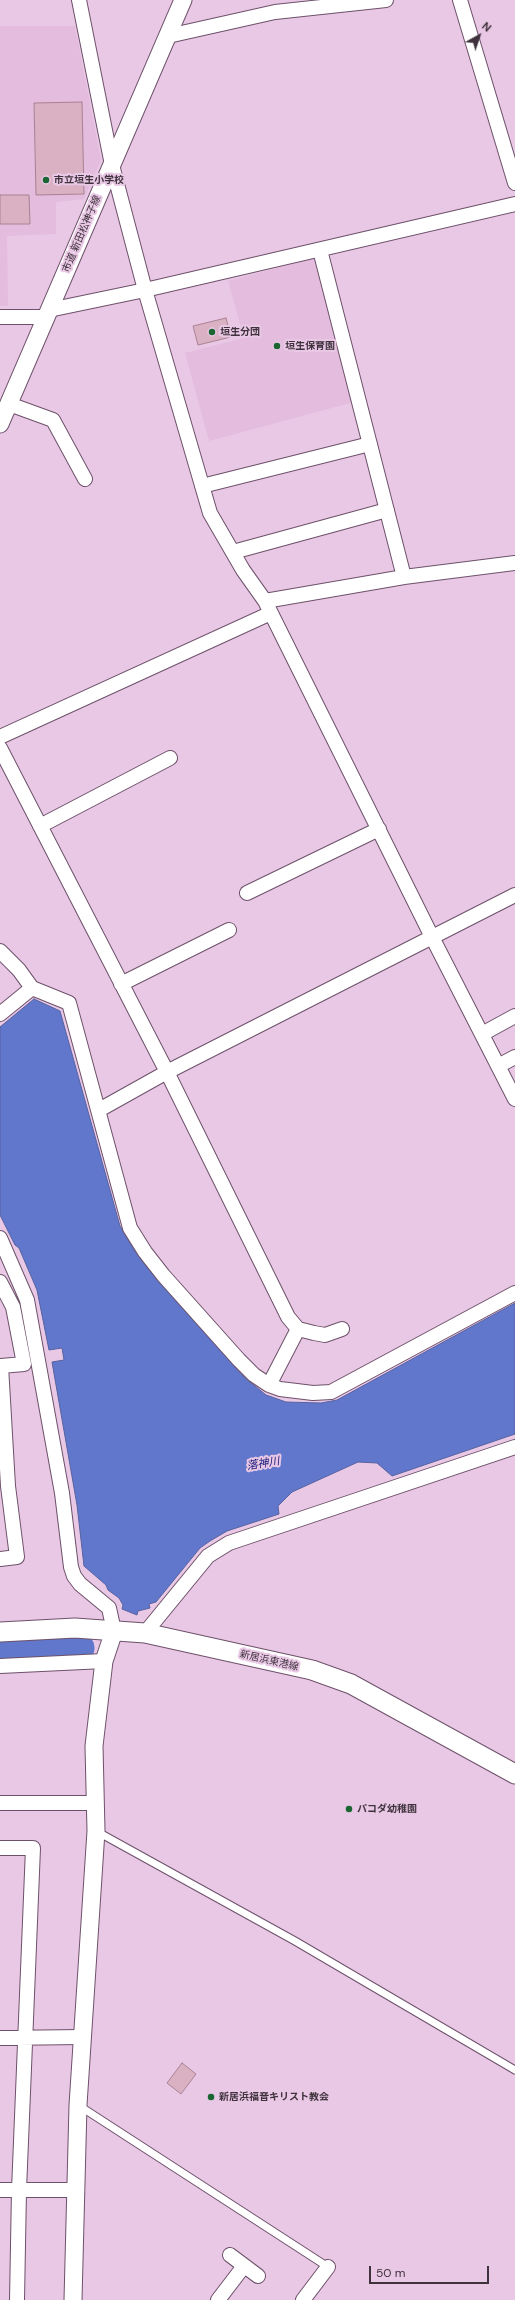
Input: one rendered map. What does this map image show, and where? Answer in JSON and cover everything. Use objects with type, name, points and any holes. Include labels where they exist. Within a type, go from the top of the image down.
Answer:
[{"type":"main road","name":"新居浜東港線","points":[[0,1632],[75,1628],[145,1633],[312,1670],[351,1684],[515,1774]]},
{"type":"street","points":[[79,0],[112,165],[145,290],[210,513],[268,607],[432,937],[515,1099]]},
{"type":"street","name":"市道 新田松神子線","points":[[0,424],[183,0]]},
{"type":"street","points":[[168,36],[275,12],[386,0]]},
{"type":"street","points":[[460,0],[515,183]]},
{"type":"street","points":[[0,317],[47,314],[145,290],[515,206]]},
{"type":"street","points":[[320,250],[404,577]]},
{"type":"street","points":[[9,404],[53,420],[85,479]]},
{"type":"street","points":[[202,486],[370,444]]},
{"type":"street","points":[[233,552],[387,510]]},
{"type":"street","points":[[0,737],[268,607],[404,577],[515,563]]},
{"type":"street","points":[[0,748],[166,1072],[288,1316],[298,1329],[325,1335],[342,1328]]},
{"type":"street","points":[[40,826],[170,758]]},
{"type":"street","points":[[247,893],[379,829]]},
{"type":"street","points":[[99,1110],[166,1072],[515,895]]},
{"type":"street","points":[[121,984],[229,930]]},
{"type":"street","points":[[0,951],[19,970],[32,988],[69,1003],[99,1110],[115,1181],[130,1228],[145,1252],[163,1275],[254,1375],[269,1385],[280,1389],[313,1393],[331,1392],[515,1293]]},
{"type":"street","points":[[0,1014],[32,988]]},
{"type":"street","points":[[482,1034],[515,1016]]},
{"type":"street","points":[[498,1066],[515,1057]]},
{"type":"street","points":[[0,1238],[27,1300],[62,1493],[74,1576],[80,1584],[110,1608],[114,1631],[104,1661],[94,1746],[96,1831],[78,2105],[73,2300]]},
{"type":"street","points":[[0,1282],[13,1307],[24,1364],[1,1366],[4,1487],[18,1557],[0,1559]]},
{"type":"street","points":[[269,1385],[298,1329]]},
{"type":"street","points":[[145,1633],[208,1556],[229,1543],[515,1447]]},
{"type":"street","points":[[0,1666],[104,1661]]},
{"type":"street","points":[[0,1803],[96,1804]]},
{"type":"street","points":[[0,1848],[33,1848],[19,2190],[17,2300]]},
{"type":"street","points":[[0,2038],[82,2037]]},
{"type":"street","points":[[0,2190],[75,2190]]},
{"type":"street","points":[[230,2255],[258,2276]]},
{"type":"street","points":[[218,2300],[244,2266]]},
{"type":"street","points":[[303,2300],[328,2267]]},
{"type":"lane","points":[[96,1831],[295,1941],[515,2070]]},
{"type":"lane","points":[[78,2105],[328,2267]]},
{"type":"shaded area","name":"市立垣生小学校","points":[[0,26],[75,26],[101,160],[84,199],[56,202],[56,234],[7,236],[8,306],[0,306]]},
{"type":"shaded area","name":"垣生保育園","points":[[315,258],[354,402],[209,441],[185,353],[244,338],[228,281]]},
{"type":"water","points":[[34,999],[60,1011],[120,1226],[136,1253],[159,1282],[244,1377],[266,1395],[286,1402],[321,1403],[337,1400],[515,1303],[515,1434],[392,1476],[377,1463],[358,1462],[292,1492],[278,1506],[279,1514],[227,1531],[200,1548],[156,1602],[149,1604],[150,1608],[138,1611],[137,1615],[122,1609],[123,1605],[119,1598],[108,1590],[106,1585],[84,1566],[77,1505],[52,1362],[64,1360],[62,1348],[49,1350],[37,1290],[19,1248],[15,1245],[0,1215],[0,1027]]},
{"type":"building","points":[[82,102],[84,194],[36,195],[34,103]]},
{"type":"building","points":[[0,195],[29,195],[30,224],[0,224]]},
{"type":"building","name":"垣生分団","points":[[226,318],[231,337],[198,345],[193,326]]},
{"type":"building","points":[[182,2063],[196,2074],[181,2094],[167,2083]]},
{"type":"waterway","name":"落神川","points":[[0,1651],[80,1648]]},
{"type":"place","name":"市立垣生小学校","points":[[46,180]]},
{"type":"place","name":"垣生分団","points":[[212,332]]},
{"type":"place","name":"垣生保育園","points":[[277,346]]},
{"type":"place","name":"パコダ幼稚園","points":[[349,1809]]},
{"type":"place","name":"新居浜福音キリスト教会","points":[[211,2097]]}]
